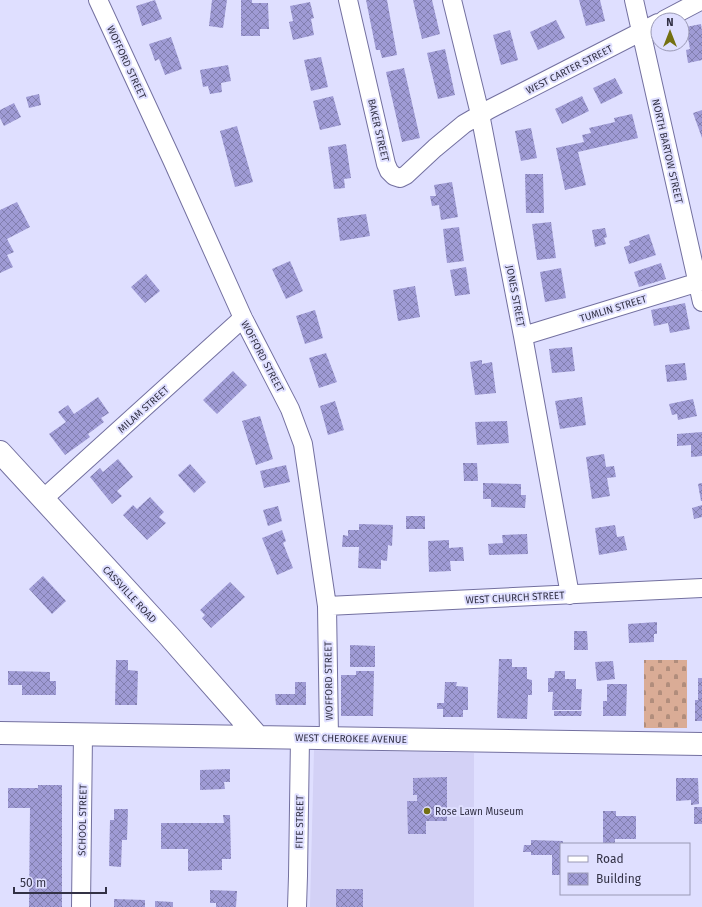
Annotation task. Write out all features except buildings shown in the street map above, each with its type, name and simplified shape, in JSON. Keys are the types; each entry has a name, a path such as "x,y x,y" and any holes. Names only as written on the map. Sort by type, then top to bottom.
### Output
{"main road":[{"name":"CASSVILLE ROAD","path":"0,452 169,636 258,737"},
{"path":"211,736 217,729 221,719 222,707 220,695"},
{"name":"WEST CHEROKEE AVENUE","path":"0,733 702,744"}],"street":[{"name":"WOFFORD STREET","path":"98,0 243,318 290,409 303,444 327,606 329,738"},
{"name":"BAKER STREET","path":"348,0 386,164 389,171 394,176 400,178 406,175 458,128 480,114"},
{"name":"JONES STREET","path":"452,0 480,114 523,336 570,595"},
{"name":"NORTH BARTOW STREET","path":"634,0 700,282 702,302"},
{"path":"679,12 702,0"},
{"name":"WEST CARTER STREET","path":"480,114 650,27"},
{"name":"TUMLIN STREET","path":"523,336 700,282"},
{"name":"MILAM STREET","path":"43,499 243,318"},
{"name":"WEST CHURCH STREET","path":"327,606 702,588"},
{"name":"SCHOOL STREET","path":"81,907 83,734"},
{"name":"FITE STREET","path":"297,907 300,738"}],"shaded area":[{"path":"314,750 474,753 474,907 310,907"}],"green space":[{"path":"644,660 687,660 687,728 644,728"}],"place":[{"name":"Rose Lawn Museum","path":"427,811"}]}
